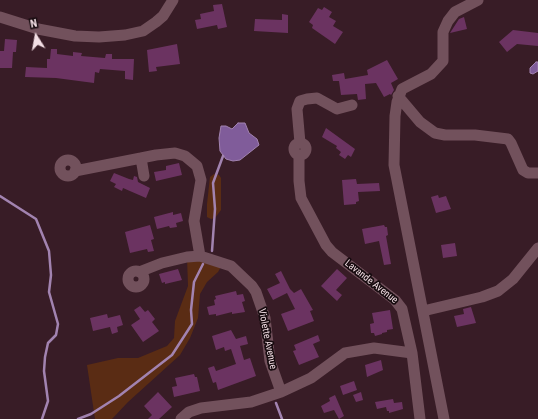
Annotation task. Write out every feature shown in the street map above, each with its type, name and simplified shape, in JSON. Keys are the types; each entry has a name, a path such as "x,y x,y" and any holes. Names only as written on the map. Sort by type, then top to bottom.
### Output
{"street":[{"path":"0,17 38,29 75,36 99,38 143,31 163,16 173,0"},
{"path":"444,419 394,160 398,96 405,86 431,74 440,65 444,58 443,32 448,21 455,12 478,0"},
{"path":"398,96 420,122 435,133 445,135 476,135 508,139 523,170 528,173 538,173"},
{"name":"Lavande Avenue","path":"352,105 337,109 317,98 307,99 300,102 297,109 300,143 294,148 294,153 299,156 299,181 303,204 326,245 332,252 399,304 404,314 412,353 420,419"},
{"path":"75,171 175,153 184,156 199,170 201,186 194,221 200,256 169,261 139,272"},
{"path":"141,158 144,176"},
{"path":"423,311 482,297 498,290 513,279 538,248"},
{"name":"Violette Avenue","path":"200,256 231,266 256,292 265,318 270,360 281,392"},
{"path":"181,419 189,412 202,408 251,402 281,392 312,378 345,353 374,348 412,353"}],"shaded area":[{"path":"538,62 538,71 533,74 530,73 530,68"},
{"path":"238,123 245,123 249,133 257,139 259,145 240,160 233,161 226,159 220,151 219,138 221,126 226,126 232,129"},
{"path":"214,174 219,175 221,178 221,210 215,218 211,219 207,217 207,204 210,177"},
{"path":"187,257 223,263 218,272 207,282 200,294 198,318 190,338 180,355 128,402 112,419 95,419 87,365 118,358 138,358 167,346 174,338 175,321 188,286"}],"building":[{"path":"222,4 227,27 218,29 217,25 197,29 195,20 201,19 200,14 214,11 213,5"},
{"path":"324,7 332,12 329,17 336,21 333,26 343,32 335,44 312,28 313,25 309,22 318,8 322,10"},
{"path":"282,14 288,15 288,33 254,31 255,19 282,20"},
{"path":"464,17 467,29 450,33 459,19"},
{"path":"513,30 538,33 538,46 517,44 507,52 499,42"},
{"path":"5,39 17,40 16,52 13,52 12,68 0,68 0,51 4,51"},
{"path":"177,44 180,64 156,67 157,71 149,72 147,50"},
{"path":"51,49 57,49 57,54 73,56 73,52 82,53 81,56 105,58 106,54 112,54 112,59 134,59 133,80 125,79 125,71 100,69 99,73 95,72 94,83 56,78 25,77 26,67 47,68 47,59 50,59"},
{"path":"387,60 398,79 391,83 394,90 391,95 390,94 384,97 376,83 365,84 366,99 358,100 357,94 341,95 339,81 333,81 332,75 344,73 345,79 368,75 367,70"},
{"path":"326,128 355,149 351,157 348,155 345,159 339,155 341,152 336,148 337,146 322,137"},
{"path":"179,163 182,175 156,181 154,172 166,170 166,166"},
{"path":"114,173 133,180 134,176 137,177 138,182 150,188 146,198 123,188 122,191 114,187 116,184 110,181"},
{"path":"356,179 357,184 379,183 380,191 358,192 359,201 356,202 356,204 344,205 342,180"},
{"path":"438,195 439,198 446,196 451,209 436,213 431,197"},
{"path":"173,212 173,215 181,213 183,221 176,223 177,227 170,228 169,226 157,229 154,217"},
{"path":"150,225 154,239 151,240 154,251 148,252 147,249 130,253 125,232"},
{"path":"384,225 387,227 388,235 386,236 391,264 384,265 379,241 365,244 362,229"},
{"path":"455,243 457,256 443,258 441,245"},
{"path":"178,269 182,280 165,284 165,282 162,283 159,274"},
{"path":"337,269 347,278 336,290 342,295 337,301 321,286"},
{"path":"281,271 290,289 294,293 301,289 313,310 310,311 314,321 288,331 281,314 295,309 287,293 273,300 267,289 280,283 275,274"},
{"path":"236,291 237,295 243,294 245,301 242,302 245,312 232,314 232,312 216,316 216,314 209,315 207,307 215,305 215,296"},
{"path":"140,306 145,312 148,310 155,319 152,322 159,331 143,342 131,325 140,319 134,310"},
{"path":"471,307 476,323 457,327 454,316 464,314 463,309"},
{"path":"390,310 393,329 387,330 387,332 375,336 374,333 371,333 370,324 374,323 372,313"},
{"path":"107,314 108,318 120,315 123,325 117,327 118,332 112,334 110,327 93,331 90,318"},
{"path":"231,330 236,339 246,336 248,344 240,346 244,360 250,358 256,376 218,390 216,382 213,383 208,368 214,366 216,371 236,364 231,349 225,351 224,347 216,350 212,336"},
{"path":"318,335 320,341 313,344 319,357 299,365 293,351 296,350 294,345"},
{"path":"381,360 383,370 367,377 365,365"},
{"path":"194,374 195,377 197,377 200,391 174,397 172,387 177,386 175,378"},
{"path":"354,381 357,390 343,395 340,386"},
{"path":"158,392 172,407 159,419 148,419 152,415 144,406"},
{"path":"361,392 363,400 356,402 353,395"},
{"path":"335,395 344,416 339,419 334,410 324,413 321,406 330,401 329,398"},
{"path":"393,399 394,403 402,402 403,409 389,413 386,407 377,409 375,402"}],"waterway":[{"path":"212,251 215,209 213,183 223,156"},
{"path":"0,196 36,219 49,251 51,275 49,292 58,324 56,335 48,343 45,357 44,371 48,401 42,419"},
{"path":"78,419 91,414 119,396 172,355 192,324 191,310 194,282 203,264"},
{"path":"276,403 282,419"}]}
